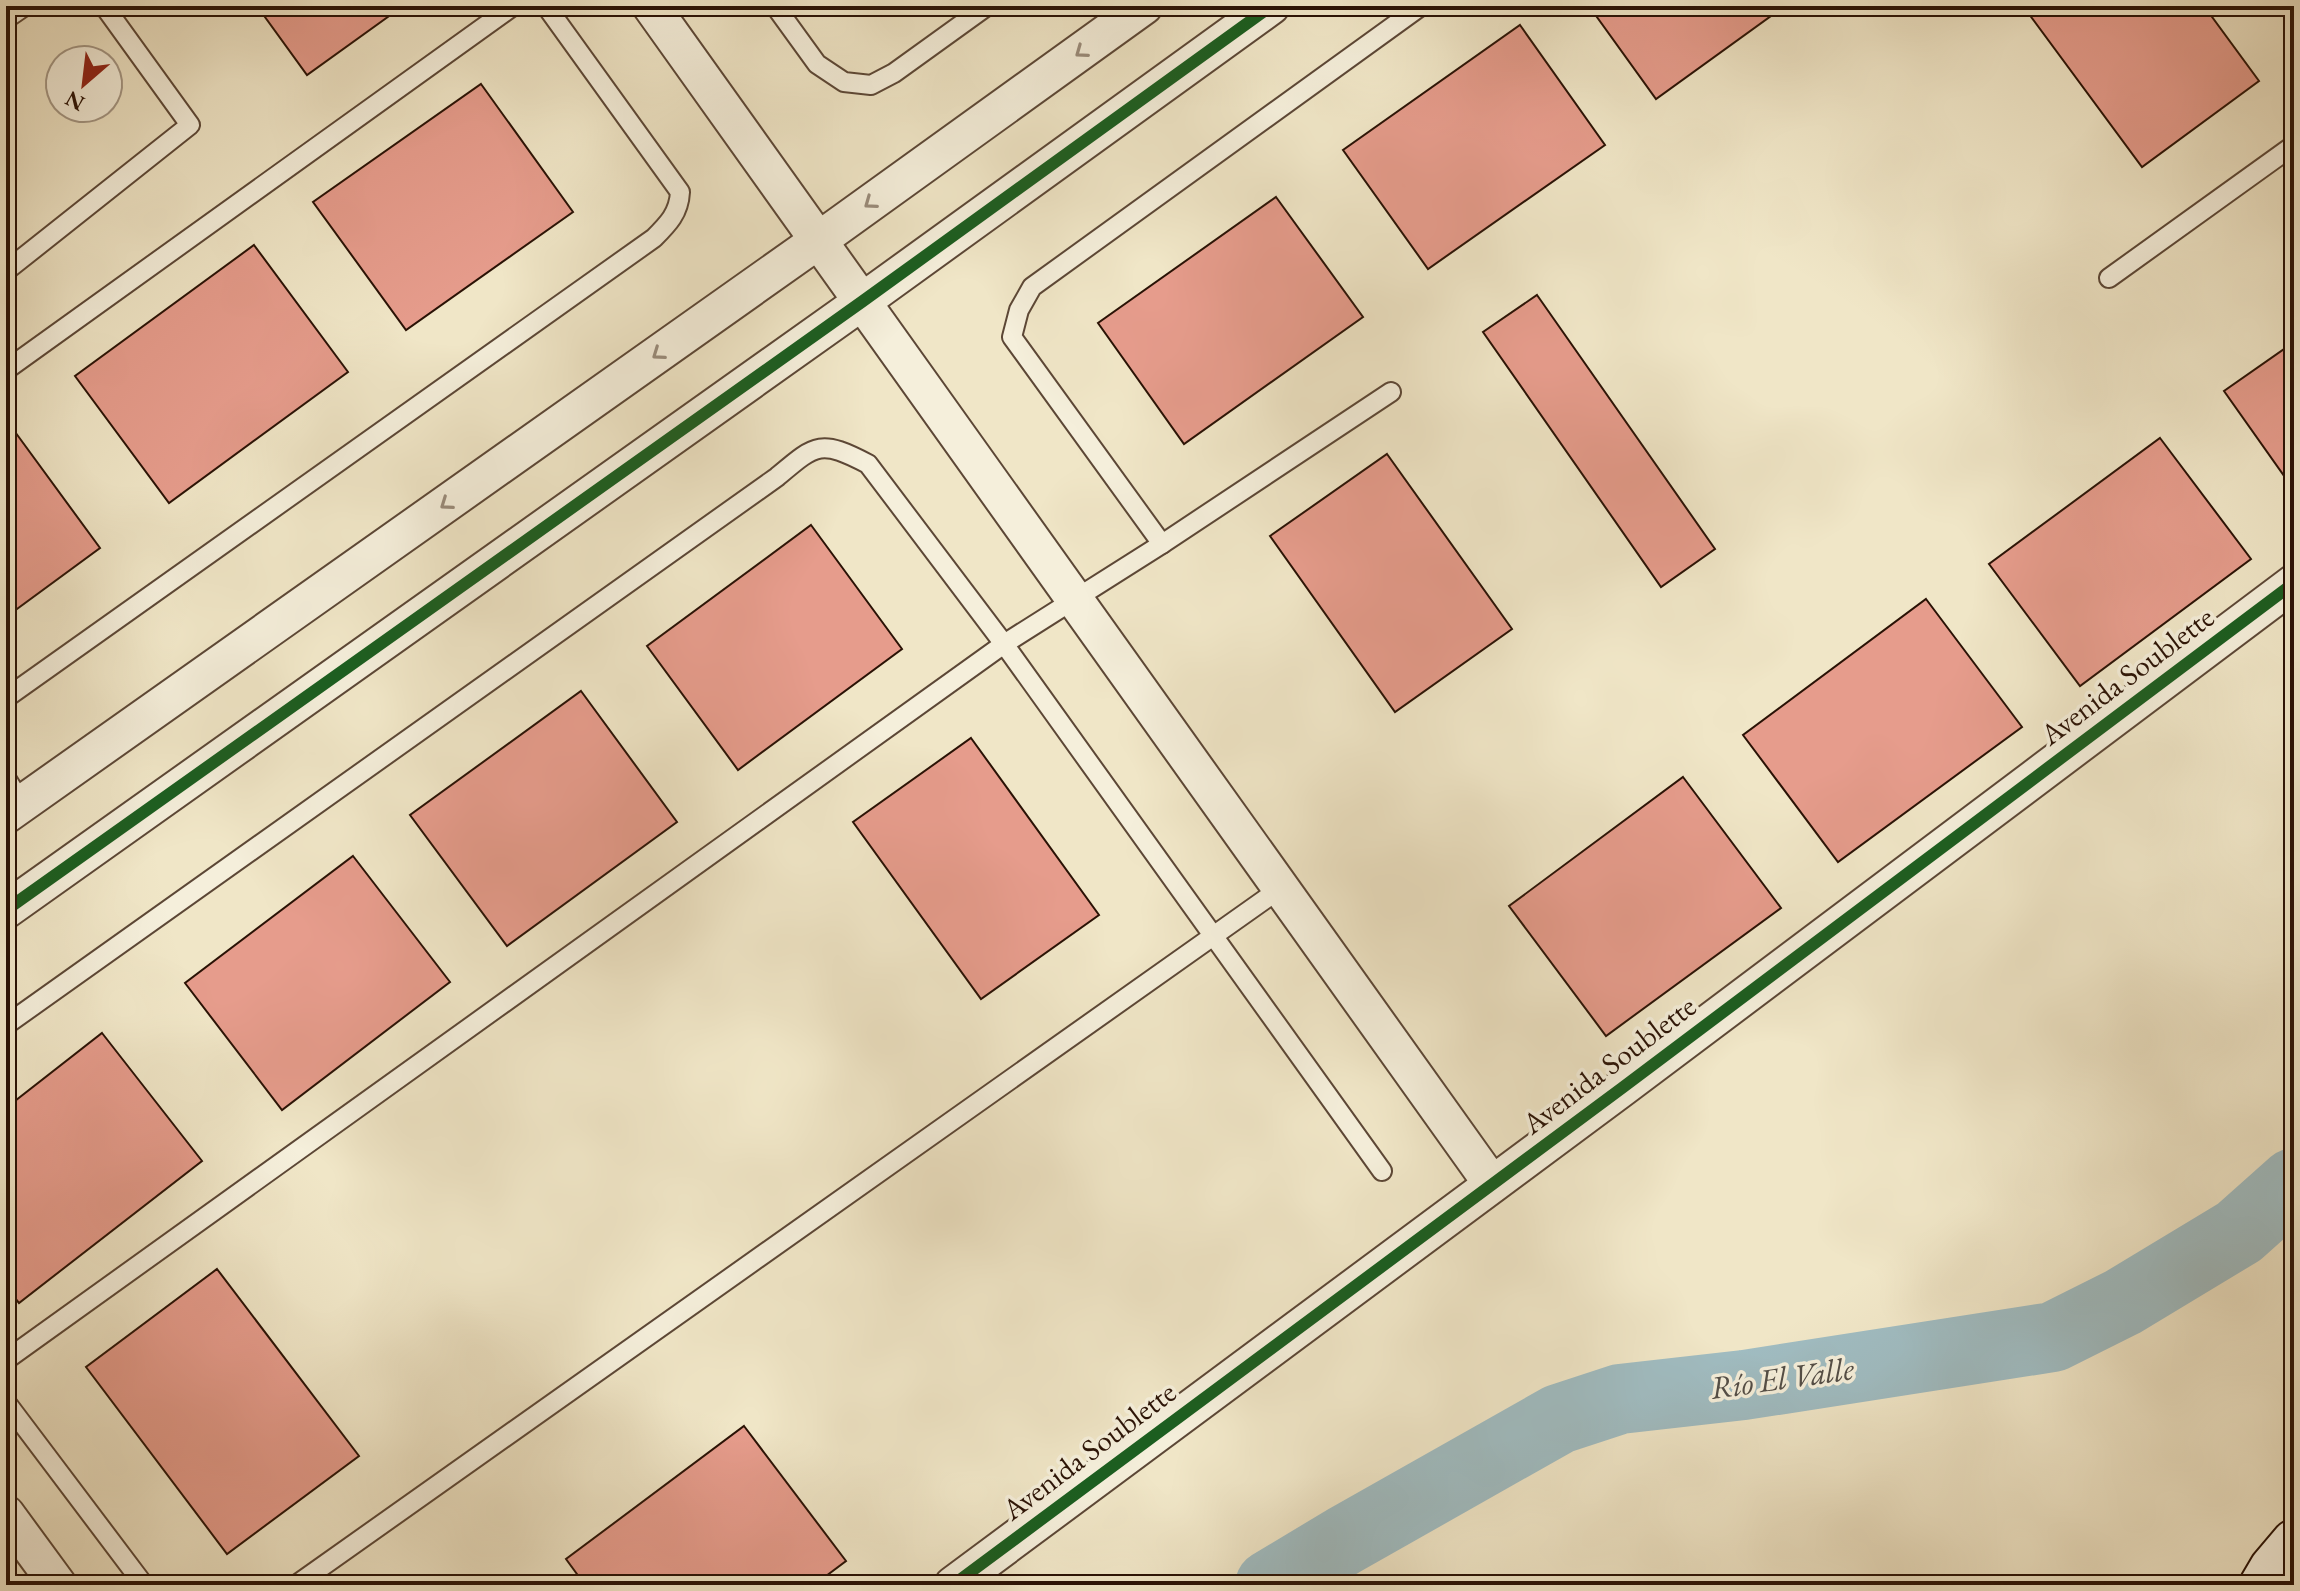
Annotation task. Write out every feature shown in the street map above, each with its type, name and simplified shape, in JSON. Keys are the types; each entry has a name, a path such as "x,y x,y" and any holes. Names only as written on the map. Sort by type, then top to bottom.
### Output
{"street":[{"path":"651,6 1492,1184"},
{"path":"11,799 819,240 1144,6"},
{"path":"6,910 863,301 1271,6"},
{"name":"Avenida Soublette","path":"953,1585 2294,583"},
{"path":"6,1514 58,1585"},
{"path":"2262,1585 2294,1542"}],"lane":[{"path":"6,19 25,6"},
{"path":"6,271 190,125 104,6"},
{"path":"6,370 513,6"},
{"path":"6,698 654,238 673,219 680,204 680,192 546,6"},
{"path":"775,6 817,64 844,82 871,85 894,73 987,6"},
{"path":"1162,544 1012,337 1019,310 1032,287 1421,6"},
{"path":"2109,278 2294,145"},
{"path":"6,1360 1004,644 1162,544 1391,392"},
{"path":"6,1025 777,477 808,450 838,448 868,464 1004,644 1382,1171"},
{"path":"296,1585 1281,888"},
{"path":"6,1402 144,1585"}],"building":[{"path":"257,6 403,6 307,75"},
{"path":"1589,6 1785,6 1656,99"},
{"path":"2023,6 2204,6 2259,81 2142,167"},
{"path":"1520,25 1605,145 1428,269 1343,150"},
{"path":"481,84 573,212 406,330 313,202"},
{"path":"1276,197 1363,317 1184,444 1098,323"},
{"path":"254,245 348,372 169,503 75,376"},
{"path":"1537,295 1715,549 1661,587 1483,332"},
{"path":"2294,342 2294,490 2224,391"},
{"path":"10,425 100,548 6,617 6,427"},
{"path":"2160,438 2251,559 2080,686 1989,564"},
{"path":"1387,454 1512,629 1395,712 1270,536"},
{"path":"811,525 902,649 738,770 647,646"},
{"path":"1926,599 2022,727 1838,862 1743,735"},
{"path":"581,691 677,822 507,946 410,815"},
{"path":"971,738 1099,915 981,999 853,822"},
{"path":"1683,777 1781,908 1606,1036 1509,906"},
{"path":"353,856 450,982 282,1110 185,983"},
{"path":"102,1033 202,1161 19,1303 6,1287 6,1108"},
{"path":"217,1269 359,1456 227,1554 86,1367"},
{"path":"744,1426 846,1561 814,1585 585,1585 566,1559"}],"waterway":[{"name":"Río El Valle","path":"1270,1585 1559,1419 1620,1399 1744,1385 2053,1337 2123,1302 2239,1232 2294,1183"}],"cycle path":[{"path":"6,910 863,301 1271,6"},
{"path":"953,1585 2294,583"}]}
